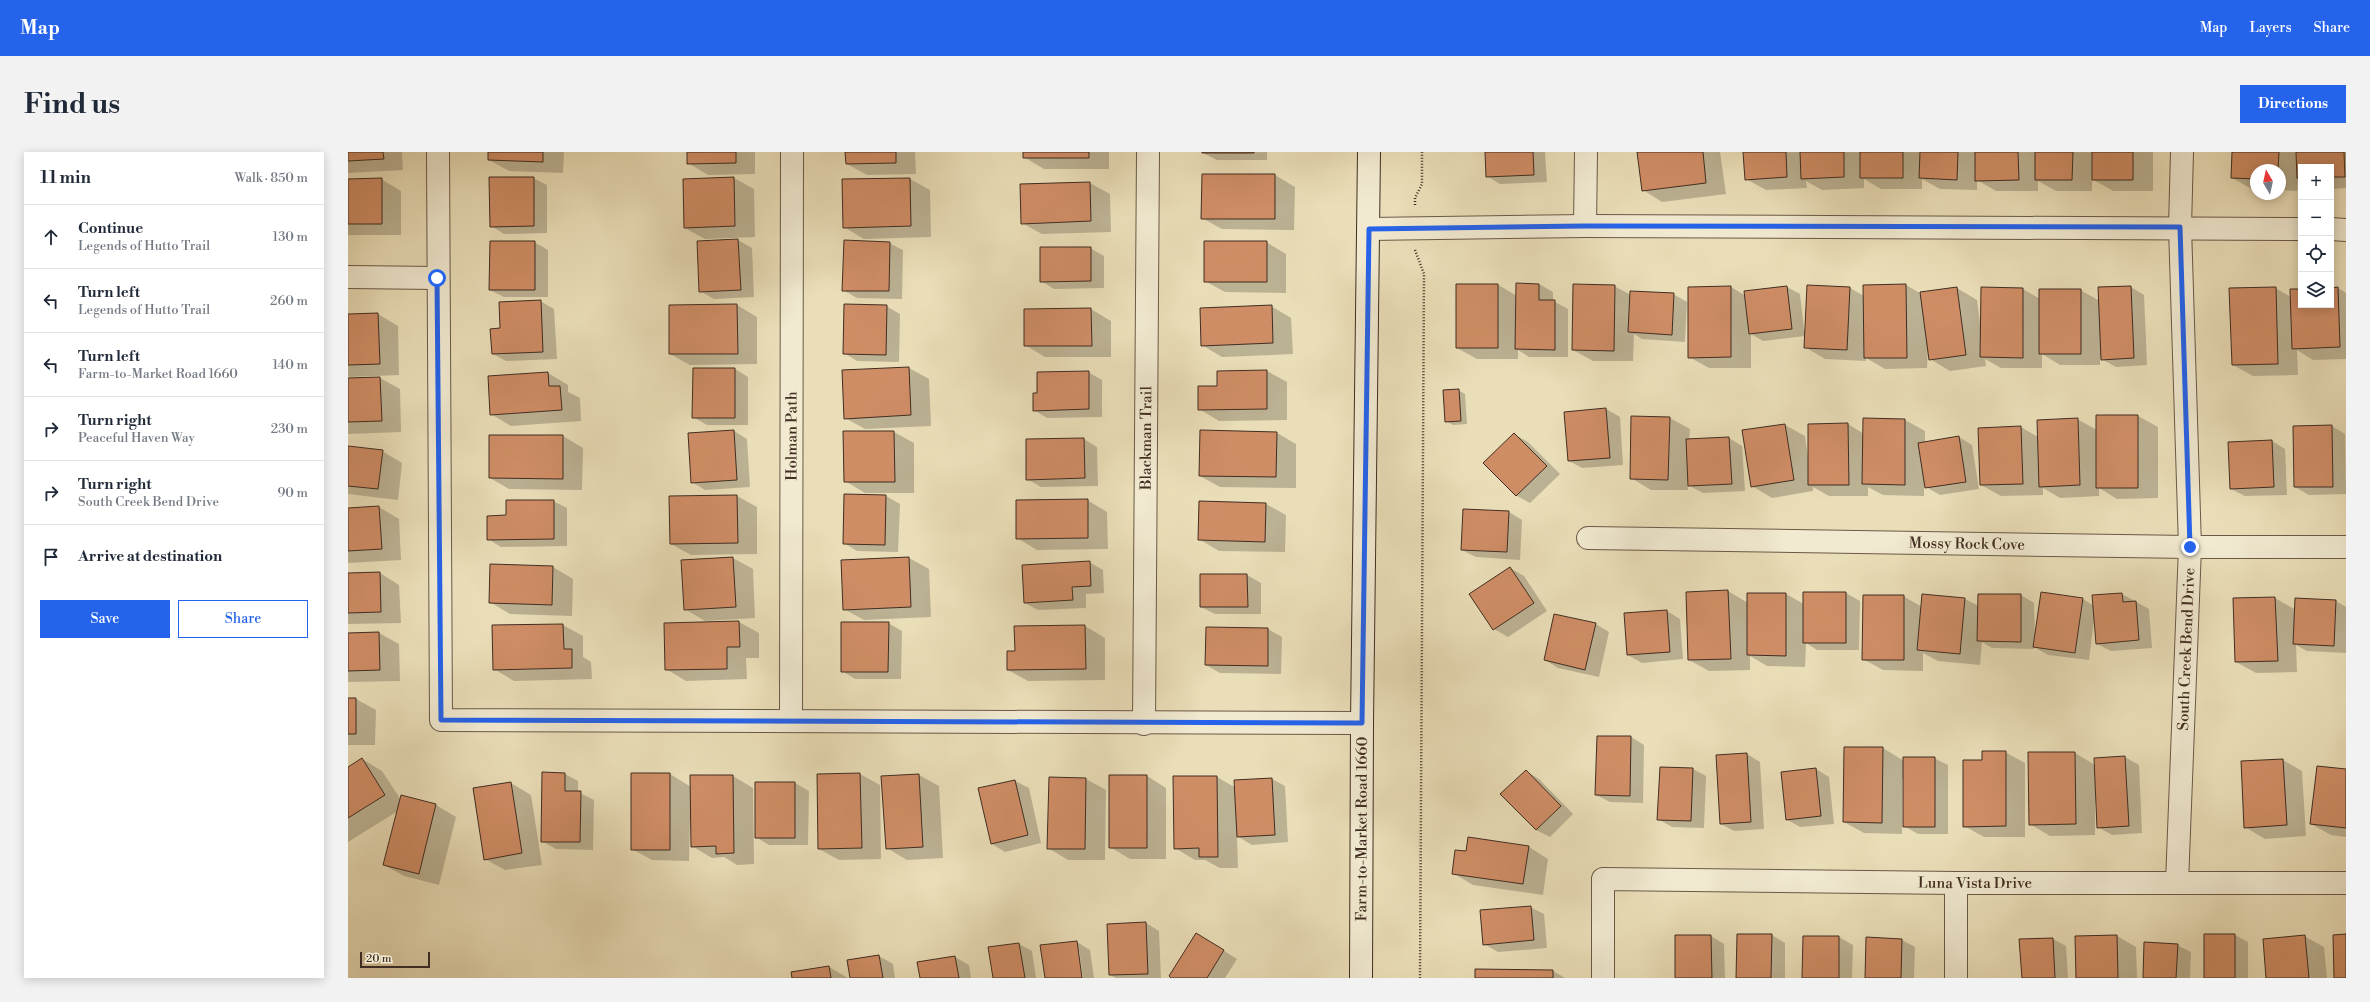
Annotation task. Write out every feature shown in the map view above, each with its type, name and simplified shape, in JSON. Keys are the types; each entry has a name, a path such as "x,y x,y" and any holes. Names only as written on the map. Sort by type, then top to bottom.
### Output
{"street":[{"path":"438,152 437,278 441,720 791,720 1144,724 1362,723"},
{"name":"Holman Path","path":"791,720 792,152"},
{"name":"Blackman Trail","path":"1144,724 1148,152"},
{"name":"Farm-to-Market Road 1660","path":"1361,978 1362,723 1369,152"},
{"path":"1585,226 1586,152"},
{"name":"South Creek Bend Drive","path":"2177,883 2190,547 2180,227 2182,152"},
{"path":"1369,229 1585,226 2180,227 2298,229"},
{"path":"2334,229 2346,230"},
{"path":"348,277 437,278"},
{"name":"Mossy Rock Cove","path":"1588,538 2190,547 2346,547"},
{"name":"Luna Vista Drive","path":"1603,978 1603,878 1956,883 2346,883"},
{"path":"1956,883 1956,978"}],"path":[{"path":"1415,198 1422,184 1422,152"},
{"path":"1415,250 1424,274 1420,978"}],"building":[{"path":"348,152 383,152 384,159 348,161"},
{"path":"488,152 543,152 543,162 488,160"},
{"path":"687,152 736,152 736,163 687,164"},
{"path":"845,152 896,152 896,163 846,164"},
{"path":"1023,152 1089,152 1089,158 1023,158"},
{"path":"1254,152 1254,153 1202,153"},
{"path":"1485,152 1533,152 1534,175 1486,177"},
{"path":"1637,152 1703,152 1706,183 1642,191"},
{"path":"1743,152 1786,152 1787,177 1745,180"},
{"path":"1800,152 1844,152 1844,177 1801,179"},
{"path":"1860,152 1903,152 1903,178 1860,178"},
{"path":"1920,152 1958,152 1957,180 1919,178"},
{"path":"1975,152 2018,152 2019,180 1975,181"},
{"path":"2035,152 2073,152 2072,180 2035,180"},
{"path":"2092,152 2133,152 2133,180 2092,180"},
{"path":"2232,152 2279,152 2278,164 2250,164 2250,179 2231,178"},
{"path":"2296,152 2344,152 2345,177 2334,177 2334,164 2298,164 2297,178"},
{"path":"1202,174 1275,174 1275,219 1201,219"},
{"path":"489,177 534,177 534,226 490,227"},
{"path":"734,177 735,226 684,228 683,179"},
{"path":"382,178 382,224 348,224 348,179"},
{"path":"910,178 911,226 843,228 842,179"},
{"path":"1090,182 1091,221 1021,224 1020,184"},
{"path":"738,239 741,290 699,292 697,241"},
{"path":"844,240 890,242 889,291 842,291"},
{"path":"490,241 535,241 535,290 489,290"},
{"path":"1204,241 1267,241 1267,282 1204,282"},
{"path":"1040,247 1091,247 1091,281 1040,282"},
{"path":"1516,283 1539,284 1539,300 1555,300 1555,350 1515,349"},
{"path":"1456,284 1498,284 1498,348 1456,348"},
{"path":"1573,284 1615,285 1614,351 1572,350"},
{"path":"1906,284 1907,358 1864,358 1863,285"},
{"path":"1807,285 1850,287 1847,350 1804,348"},
{"path":"1731,286 1731,357 1688,358 1688,287"},
{"path":"1787,286 1792,329 1749,334 1744,291"},
{"path":"2131,286 2134,358 2101,360 2098,287"},
{"path":"1957,287 1966,355 1929,360 1920,292"},
{"path":"1981,287 2023,288 2023,358 1980,357"},
{"path":"2276,287 2278,364 2232,365 2229,288"},
{"path":"2338,287 2340,347 2292,349 2290,289 2298,289 2298,308 2334,308 2334,288"},
{"path":"2039,289 2081,289 2081,354 2039,354"},
{"path":"1630,291 1674,293 1672,335 1628,332"},
{"path":"541,300 543,352 492,354 490,329 500,328 499,302"},
{"path":"737,304 738,354 669,354 669,305"},
{"path":"844,304 887,305 886,355 843,354"},
{"path":"1272,305 1273,343 1201,346 1200,308"},
{"path":"1091,308 1092,346 1024,346 1024,309"},
{"path":"378,313 380,364 348,365 348,314"},
{"path":"909,367 911,415 844,419 842,370"},
{"path":"693,368 735,368 735,418 692,418"},
{"path":"1267,370 1267,409 1198,410 1198,386 1217,386 1217,371"},
{"path":"1089,371 1089,409 1033,411 1033,393 1037,393 1037,372"},
{"path":"548,372 549,386 560,386 562,410 490,415 488,376"},
{"path":"380,377 382,421 348,422 348,378"},
{"path":"1459,389 1461,421 1445,422 1443,390"},
{"path":"1606,408 1610,458 1568,461 1564,412"},
{"path":"2096,415 2138,415 2138,488 2096,488"},
{"path":"1631,416 1670,417 1668,480 1630,479"},
{"path":"1863,418 1905,419 1905,485 1862,484"},
{"path":"2078,418 2080,485 2039,487 2037,420"},
{"path":"1848,423 1849,485 1808,485 1808,424"},
{"path":"1785,424 1794,480 1751,487 1742,430"},
{"path":"2332,425 2333,487 2294,487 2293,426"},
{"path":"2021,426 2023,484 1980,485 1978,428"},
{"path":"734,430 737,480 691,483 688,433"},
{"path":"1200,430 1277,432 1276,477 1199,476"},
{"path":"843,431 894,431 895,482 844,482"},
{"path":"1514,433 1547,466 1516,496 1483,463"},
{"path":"489,435 563,435 563,479 489,478"},
{"path":"1959,436 1966,482 1925,488 1918,443"},
{"path":"1729,437 1732,484 1688,486 1686,439"},
{"path":"1084,438 1085,478 1026,480 1026,439"},
{"path":"2272,440 2274,487 2230,489 2228,442"},
{"path":"348,446 383,450 378,489 348,486"},
{"path":"844,494 886,495 885,545 843,544"},
{"path":"737,495 738,543 670,544 669,496"},
{"path":"1088,499 1088,538 1016,539 1016,500"},
{"path":"506,500 554,500 554,539 487,540 487,516 506,515"},
{"path":"1199,501 1266,503 1265,542 1198,540"},
{"path":"379,506 382,549 348,551 348,508"},
{"path":"1463,509 1509,511 1507,552 1461,550"},
{"path":"733,557 736,607 684,610 681,560"},
{"path":"909,557 911,607 843,610 841,560"},
{"path":"1090,561 1091,586 1072,587 1073,600 1024,603 1022,565"},
{"path":"490,564 553,566 552,605 489,603"},
{"path":"1510,567 1534,603 1493,630 1469,594"},
{"path":"380,572 381,612 348,613 348,573"},
{"path":"1200,574 1247,574 1248,607 1200,607"},
{"path":"1728,590 1731,659 1688,660 1686,592"},
{"path":"1803,592 1846,592 1846,643 1803,643"},
{"path":"2041,592 2083,598 2075,653 2033,647"},
{"path":"1747,593 1786,593 1786,656 1747,655"},
{"path":"2122,593 2123,602 2136,601 2139,640 2096,644 2092,595"},
{"path":"1922,594 1965,598 1960,654 1917,650"},
{"path":"1978,594 2021,594 2021,642 1977,641"},
{"path":"1863,595 1904,595 1904,660 1862,660"},
{"path":"2275,597 2278,661 2235,662 2233,598"},
{"path":"2295,598 2336,600 2334,646 2293,644"},
{"path":"1667,610 1670,652 1627,655 1624,613"},
{"path":"1554,614 1596,623 1585,670 1544,660"},
{"path":"739,621 740,647 727,647 727,669 665,670 664,623"},
{"path":"841,622 889,622 888,672 841,672"},
{"path":"563,624 564,649 572,649 572,668 493,670 492,625"},
{"path":"1085,625 1086,669 1007,670 1007,651 1015,651 1014,626"},
{"path":"1206,627 1268,628 1268,666 1205,665"},
{"path":"379,632 380,670 348,671 348,633"},
{"path":"348,698 356,698 356,734 348,734"},
{"path":"1597,736 1631,736 1630,796 1595,795"},
{"path":"1844,747 1883,747 1882,823 1843,822"},
{"path":"1982,751 2006,751 2006,826 1963,827 1963,760 1982,760"},
{"path":"2028,752 2075,752 2076,824 2029,825"},
{"path":"1747,753 1751,822 1720,824 1716,755"},
{"path":"2125,756 2129,826 2097,828 2094,758"},
{"path":"1903,757 1935,757 1935,827 1903,827"},
{"path":"362,758 385,795 348,818 348,767"},
{"path":"2283,759 2287,825 2244,828 2241,761"},
{"path":"2317,766 2346,769 2346,828 2310,824"},
{"path":"1660,767 1693,768 1691,821 1657,820"},
{"path":"1816,768 1821,816 1786,820 1781,772"},
{"path":"1526,770 1561,806 1536,830 1500,794"},
{"path":"542,772 565,773 565,791 581,791 580,842 541,842"},
{"path":"631,773 670,773 670,850 631,850"},
{"path":"860,773 862,848 818,849 817,774"},
{"path":"919,774 923,847 886,849 881,776"},
{"path":"690,775 733,775 734,853 716,854 716,846 691,847"},
{"path":"1109,775 1147,775 1147,848 1109,848"},
{"path":"1173,776 1217,776 1218,857 1199,857 1199,848 1174,849"},
{"path":"1049,777 1086,778 1085,849 1047,849"},
{"path":"1272,778 1275,835 1237,837 1234,780"},
{"path":"1015,780 1028,835 991,844 978,788"},
{"path":"511,782 522,853 484,860 473,788"},
{"path":"755,782 795,782 795,838 755,838"},
{"path":"401,795 436,804 419,874 383,865"},
{"path":"1468,837 1529,846 1523,884 1452,874 1455,850 1466,851"},
{"path":"1531,906 1534,940 1483,945 1480,910"},
{"path":"1146,922 1148,974 1109,975 1107,924"},
{"path":"1196,933 1224,950 1207,978 1171,978 1169,976"},
{"path":"1737,934 1772,934 1771,978 1736,978"},
{"path":"2204,934 2235,934 2235,978 2204,978"},
{"path":"2346,934 2346,978 2334,978 2333,935"},
{"path":"1675,935 1711,935 1712,978 1675,978"},
{"path":"2117,935 2118,978 2076,978 2075,936"},
{"path":"2305,935 2309,978 2266,978 2263,939"},
{"path":"1803,936 1839,936 1839,978 1802,978"},
{"path":"1866,937 1902,939 1901,978 1865,978"},
{"path":"2053,938 2055,978 2022,978 2019,939"},
{"path":"1077,941 1082,978 1045,978 1040,945"},
{"path":"2144,942 2178,944 2176,978 2143,978"},
{"path":"1019,943 1025,978 993,978 988,947"},
{"path":"879,955 883,978 850,978 847,960"},
{"path":"955,956 959,978 920,978 917,962"},
{"path":"829,966 831,978 792,978 791,972"},
{"path":"1475,969 1553,970 1553,978 1475,978"}],"route":[{"path":"437,278 441,720 791,720 1144,724 1362,723 1369,229 1585,226 2180,227 2190,547"}]}
